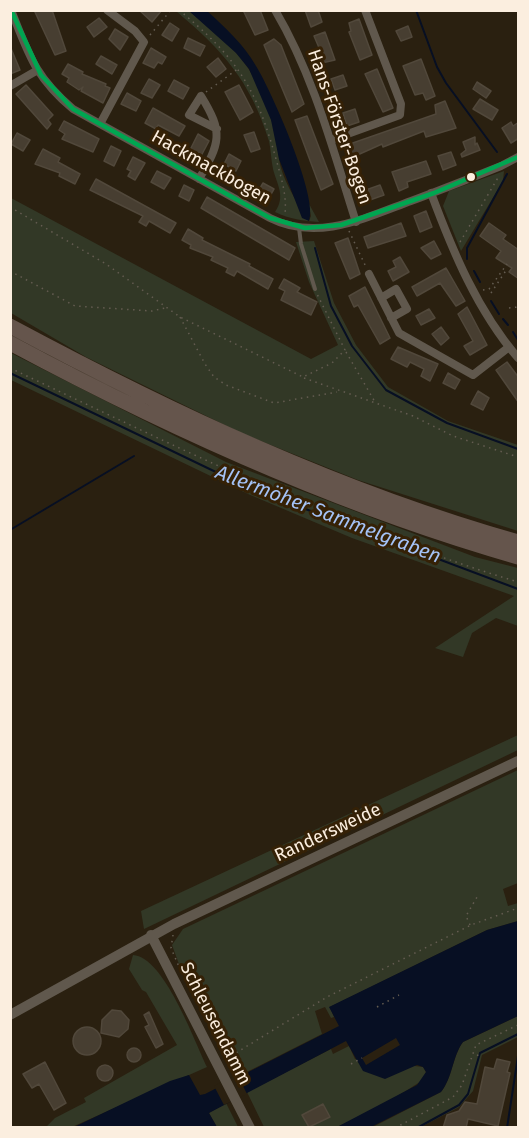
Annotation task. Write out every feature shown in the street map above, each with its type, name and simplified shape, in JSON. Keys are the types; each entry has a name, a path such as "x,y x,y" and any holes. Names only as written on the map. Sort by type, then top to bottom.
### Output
{"highway":[{"path":"10,326 115,381 262,450 358,488 519,542"},
{"path":"10,343 257,463 353,501 519,557"}],"street":[{"name":"Hackmackbogen","path":"11,10 36,70 50,90 73,109 282,224 300,228 346,225 519,157"},
{"path":"100,124 144,42 135,31 107,10"},
{"name":"Hans-Förster-Bogen","path":"275,10 301,59 331,140 356,222"},
{"path":"331,140 400,115 400,104 365,10"},
{"path":"10,86 36,70"},
{"path":"199,179 217,145 217,129 212,114 201,96 189,115 217,129"},
{"path":"431,193 453,253 480,303 508,346 519,358"},
{"path":"369,274 399,333 473,375 508,346"},
{"path":"381,298 396,289 407,309 391,318"},
{"name":"Randersweide","path":"10,1016 151,935 519,760"},
{"name":"Schleusendamm","path":"151,935 250,1128"}],"lane":[{"path":"300,228 300,240 315,289"}],"path":[{"path":"144,42 171,10"},
{"path":"179,10 213,39 239,68 256,98 274,152 285,200 282,224"},
{"path":"201,96 239,68"},
{"path":"453,253 495,185 501,166"},
{"path":"10,207 106,264 180,317 338,392 413,417 453,436 519,457"},
{"path":"346,225 369,274"},
{"path":"482,290 489,289 507,264"},
{"path":"492,293 507,269"},
{"path":"10,271 75,306 152,311 165,308"},
{"path":"315,289 345,350 375,403"},
{"path":"509,308 519,307"},
{"path":"180,317 205,364 214,377 226,385 274,403 338,392"},
{"path":"303,377 332,363 345,350"},
{"path":"10,368 260,485 473,568 519,582"},
{"path":"471,925 466,916 477,897"},
{"path":"217,1064 327,997 471,925 519,908"},
{"path":"377,1007 399,995"},
{"path":"394,1128 453,1097 462,1085 476,1044 519,1025"},
{"path":"351,1064 362,1058"}],"green space":[{"path":"176,11 189,11 213,30 248,68 269,112 281,167 287,183 309,221 311,216 308,202 319,222 307,221 297,219 275,212 280,201 280,190 273,169 269,141 253,101 233,68 208,40"},
{"path":"504,171 503,181 461,251 443,206 449,191"},
{"path":"11,198 311,359 338,345 309,282 296,242 314,241 334,303 356,345 388,387 448,421 518,445 518,531 358,480 241,433 86,357 11,313"},
{"path":"11,353 226,462 475,557 518,568 518,626 496,618 472,633 463,657 435,648 514,596 352,538 248,494 11,380"},
{"path":"518,735 518,750 144,929 141,911"},
{"path":"518,770 518,883 503,889 508,906 518,903 518,921 487,930 330,1007 334,1017 331,1018 325,1007 315,1011 322,1034 239,1076 188,975 183,975 172,945 183,929"},
{"path":"133,955 145,959 167,984 207,1067 72,1127 45,1128 55,1118 86,1102 84,1098 177,1045 146,992 142,990 129,969"},
{"path":"518,1016 518,1037 482,1055 473,1091 459,1107 421,1127 371,1128 441,1092 463,1042"},
{"path":"349,1046 355,1059 423,1067 426,1072 423,1080 379,1108 337,1127 264,1127 247,1092 331,1049 333,1054"},
{"path":"226,1103 238,1127 217,1127 209,1113"}],"water":[{"path":"189,11 207,11 240,44 256,66 272,97 301,168 310,209 309,221 302,218 279,159 271,120 249,69 236,53"},
{"path":"518,921 518,1016 463,1042 441,1092 371,1127 337,1127 417,1085 426,1072 423,1067 417,1065 385,1079 363,1071 346,1041 209,1113 217,1127 72,1128 170,1081 189,1075 200,1095 205,1094 339,1026 329,1007 487,930"}],"pier":[{"path":"396,1038 400,1045 366,1065 362,1058"},
{"path":"237,1074 247,1094 224,1105 214,1086"}],"building":[{"path":"34,10 52,10 66,51 55,55"},
{"path":"139,10 162,10 152,22"},
{"path":"243,10 260,10 268,30 255,35"},
{"path":"305,10 318,10 322,22 311,27"},
{"path":"99,18 107,27 94,37 87,27"},
{"path":"359,19 372,55 360,60 349,32 351,31 349,23"},
{"path":"170,23 179,29 172,41 162,35"},
{"path":"408,26 412,37 401,41 396,31"},
{"path":"115,29 128,37 120,50 109,39"},
{"path":"325,32 335,60 317,64 313,52 320,50 314,36"},
{"path":"188,38 205,46 200,56 184,48"},
{"path":"274,39 281,45 304,104 292,112 264,45"},
{"path":"10,46 20,70 10,74"},
{"path":"151,48 166,57 162,64 158,62 154,68 143,63"},
{"path":"101,56 117,65 112,74 96,64"},
{"path":"218,58 226,69 216,77 207,67"},
{"path":"421,59 435,96 426,100 423,93 415,95 403,66"},
{"path":"68,64 110,88 103,103 81,91 83,87 79,90 67,82 69,78 62,74"},
{"path":"377,69 393,108 383,112 365,74"},
{"path":"343,75 347,86 335,90 331,79"},
{"path":"149,79 160,85 152,98 141,93"},
{"path":"174,80 189,88 183,99 168,91"},
{"path":"477,82 491,91 486,98 473,89"},
{"path":"26,85 53,115 48,120 51,124 47,129 16,94"},
{"path":"239,85 253,112 240,120 225,92"},
{"path":"127,93 141,101 136,111 121,104"},
{"path":"480,99 498,110 492,120 473,109"},
{"path":"445,101 456,128 426,137 424,131 383,147 382,144 353,157 347,145 436,114 435,105"},
{"path":"153,108 185,126 179,136 158,125 156,129 145,123"},
{"path":"355,109 359,122 347,126 343,113"},
{"path":"307,116 333,184 321,190 295,120"},
{"path":"64,121 99,139 93,152 62,139 65,134 59,130"},
{"path":"511,122 513,126 519,122 519,138 511,143 502,128"},
{"path":"254,132 260,149 251,152 244,135"},
{"path":"17,133 30,140 23,151 11,144"},
{"path":"198,134 209,141 201,156 190,150"},
{"path":"475,137 475,145 477,143 480,150 462,157 461,154 466,150 463,142"},
{"path":"111,146 121,151 114,166 104,161"},
{"path":"43,149 60,158 58,162 80,174 75,184 59,176 60,173 35,164"},
{"path":"451,152 456,165 443,170 438,156"},
{"path":"229,154 241,161 236,171 224,164"},
{"path":"133,157 145,163 135,180 128,176 131,171 127,169"},
{"path":"426,161 431,174 407,182 408,187 399,191 392,172"},
{"path":"157,171 171,178 164,189 151,182"},
{"path":"96,179 176,223 170,233 149,221 146,226 139,222 143,216 90,190"},
{"path":"263,183 274,189 267,201 256,195"},
{"path":"184,185 194,190 189,201 179,196"},
{"path":"380,185 384,195 367,201 363,191"},
{"path":"207,197 295,248 289,260 201,208"},
{"path":"426,211 432,227 420,232 414,216"},
{"path":"401,223 406,236 368,248 364,237"},
{"path":"489,223 506,235 503,239 519,250 519,279 509,272 512,268 496,258 501,251 480,236"},
{"path":"188,229 203,238 202,240 250,264 249,266 273,279 268,289 237,271 234,276 226,272 228,268 211,260 213,257 190,248 191,245 182,240"},
{"path":"348,238 360,274 350,279 335,243"},
{"path":"434,241 441,254 431,259 421,248"},
{"path":"400,257 409,272 393,281 388,271 396,267 393,261"},
{"path":"446,268 465,301 456,306 440,283 417,296 412,287"},
{"path":"284,279 300,288 297,292 317,302 311,315 281,300 285,291 279,288"},
{"path":"365,287 390,338 380,344 358,305 354,307 349,296"},
{"path":"467,307 487,345 470,355 464,346 473,341 458,314"},
{"path":"429,309 435,318 421,325 416,316"},
{"path":"441,327 449,338 441,345 432,334"},
{"path":"398,347 438,364 430,381 421,376 424,369 410,362 407,367 391,359"},
{"path":"507,362 519,378 519,403 496,370"},
{"path":"448,373 460,380 455,389 443,383"},
{"path":"478,391 489,398 483,410 471,404"},
{"path":"112,1010 121,1011 129,1020 128,1029 119,1037 101,1033 102,1020"},
{"path":"149,1012 163,1044 156,1048 145,1027 149,1025 144,1015"},
{"path":"87,1027 97,1031 101,1041 97,1051 87,1055 77,1051 73,1041 77,1031"},
{"path":"134,1048 139,1050 141,1055 139,1060 134,1062 129,1060 127,1055 129,1050"},
{"path":"497,1059 510,1062 507,1072 510,1073 498,1126 468,1119 466,1128 443,1128 447,1115 459,1111 465,1102 477,1104 485,1067 494,1069"},
{"path":"45,1062 66,1103 54,1110 39,1084 32,1088 23,1074"},
{"path":"105,1065 111,1067 113,1073 111,1079 105,1081 99,1079 97,1073 99,1067"},
{"path":"323,1104 330,1117 309,1127 302,1115"}],"waterway":[{"path":"416,10 437,67 446,83 497,152"},
{"path":"467,259 467,248 507,174"},
{"path":"315,248 331,306 352,346 386,390 447,423 518,449"},
{"path":"474,271 480,282"},
{"path":"491,301 499,314"},
{"path":"503,319 508,325"},
{"path":"513,332 518,340"},
{"name":"Allermöher Sammelgraben","path":"10,373 247,487 518,589"},
{"path":"10,530 134,456"},
{"path":"417,1128 459,1105 468,1094 480,1053 518,1034"},
{"path":"507,1128 518,1056"}],"transit line":[{"path":"11,10 41,75 73,109 270,218 305,228 341,225 434,193 518,157"}]}
